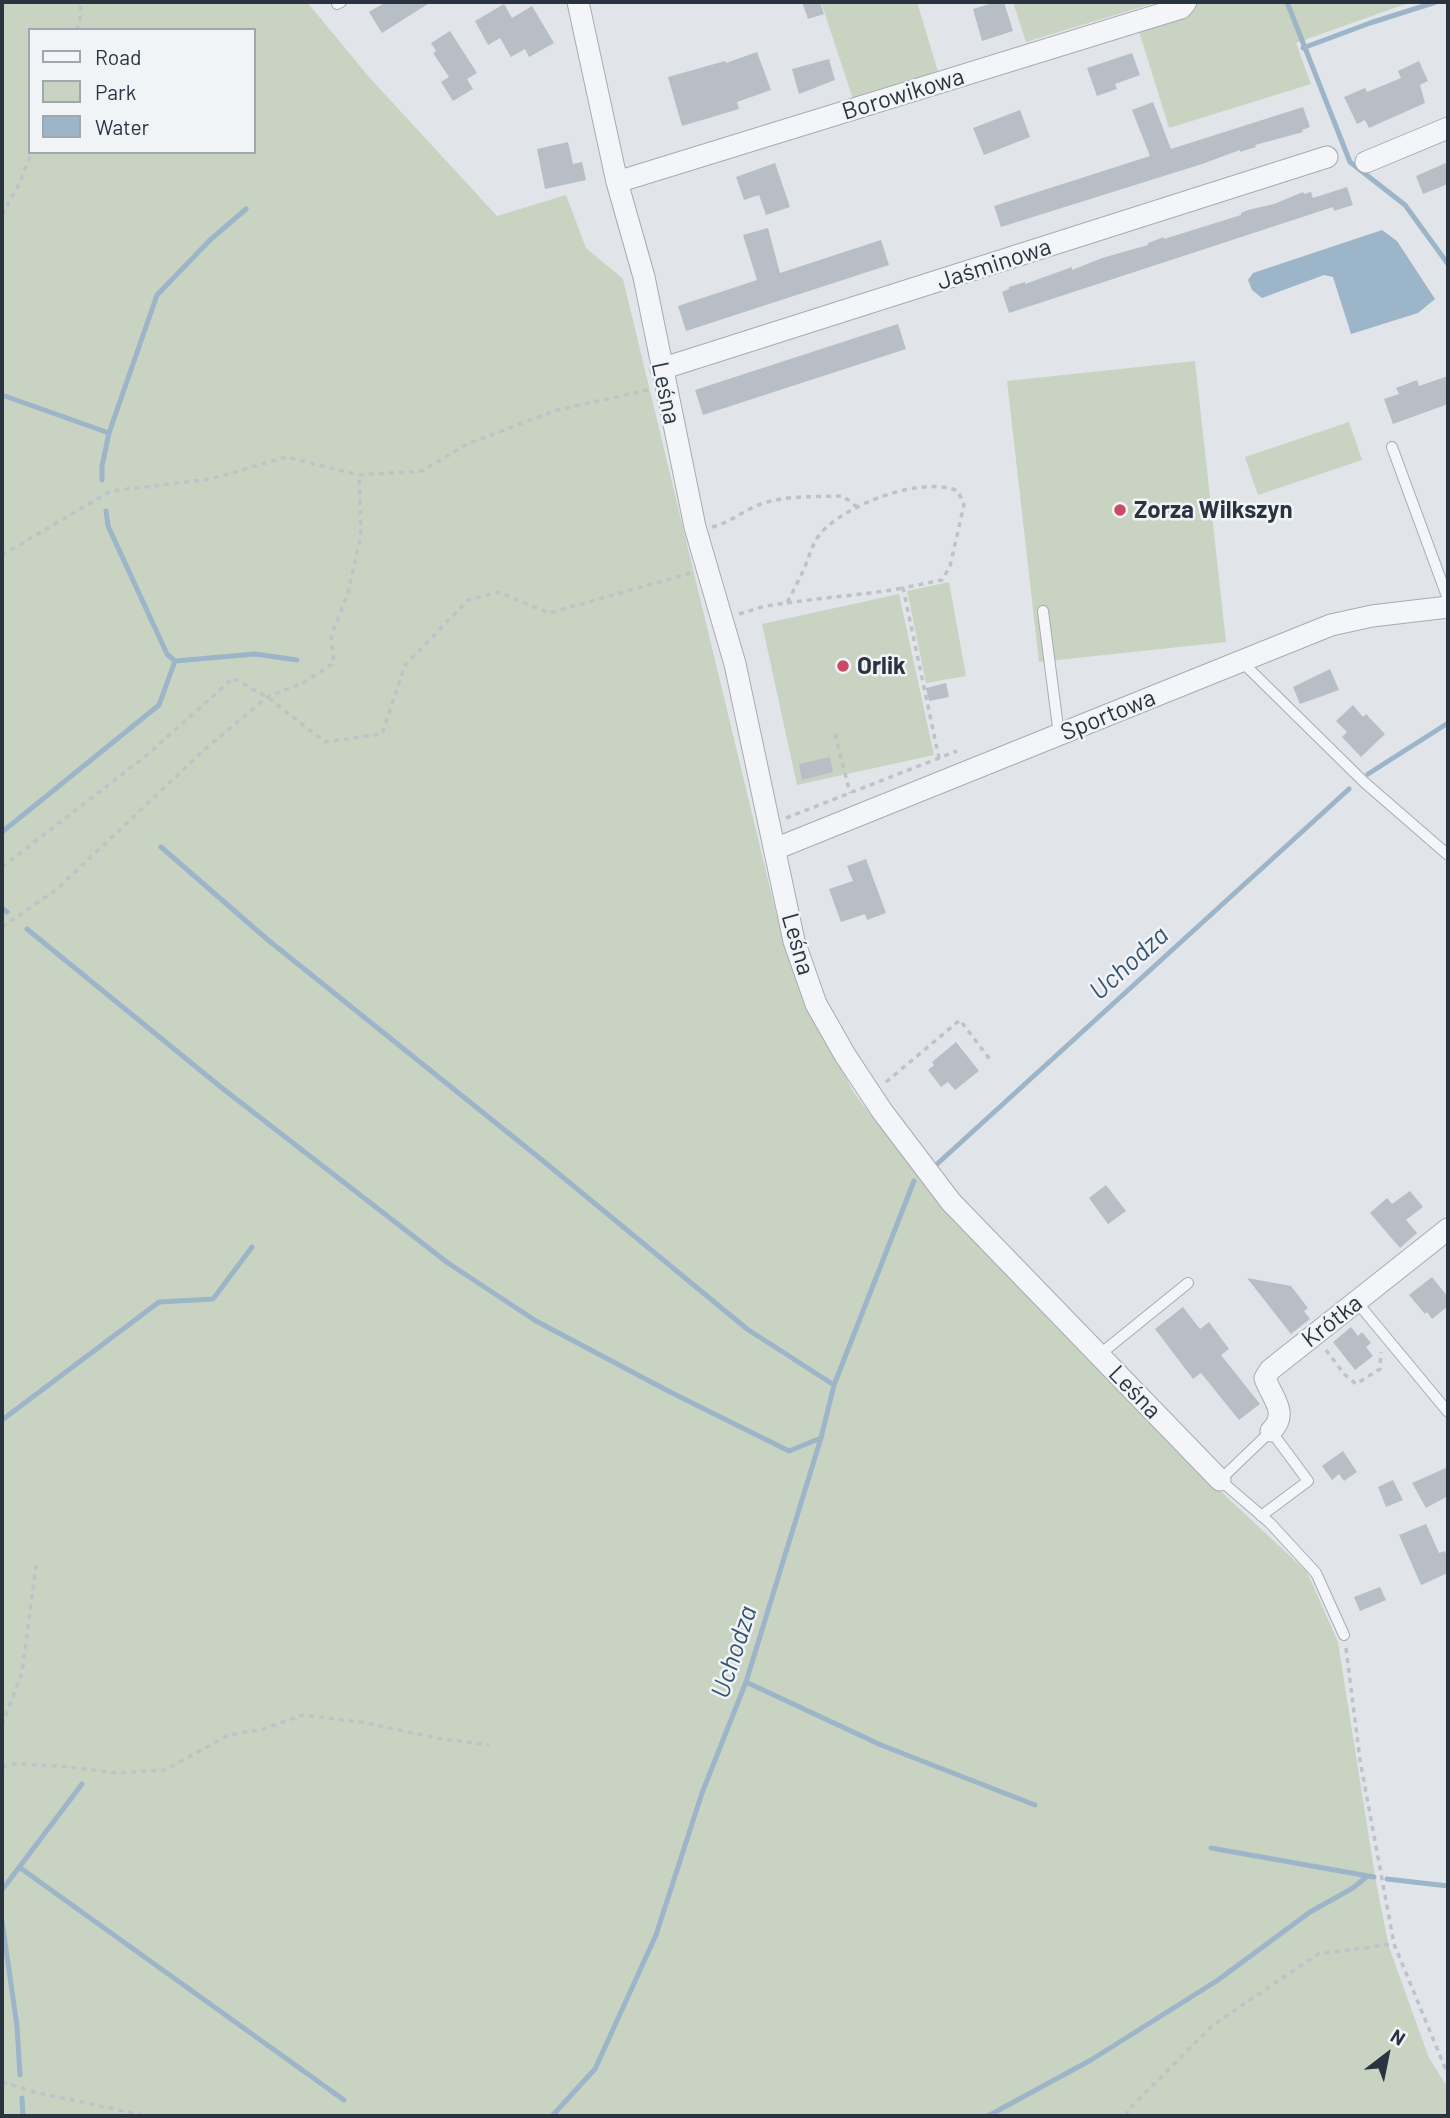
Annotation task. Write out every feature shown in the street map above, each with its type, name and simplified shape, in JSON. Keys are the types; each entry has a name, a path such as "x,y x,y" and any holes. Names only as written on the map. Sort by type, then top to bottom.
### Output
{"street":[{"name":"Leśna","path":"578,2 617,182 644,277 696,532 735,664 794,941 816,1004 871,1094 951,1202 1220,1480"},
{"name":"Borowikowa","path":"617,182 1181,8 1186,2"},
{"path":"1366,162 1448,128"},
{"name":"Jaśminowa","path":"663,378 1327,157"},
{"name":"Sportowa","path":"775,849 1331,625 1372,616 1448,607"},
{"name":"Krótka","path":"1271,1431 1278,1424 1280,1413 1265,1378 1270,1370 1448,1229"}],"lane":[{"path":"1392,447 1448,599"},
{"path":"1043,611 1059,735"},
{"path":"1240,660 1364,782 1448,855"},
{"path":"1098,1355 1188,1283"},
{"path":"1356,1301 1448,1412"},
{"path":"1437,1399 1448,1390"},
{"path":"1220,1480 1271,1431 1308,1481 1261,1516"},
{"name":"Leśna","path":"1220,1480 1261,1516 1316,1573 1344,1635"}],"path":[{"path":"77,28 81,2"},
{"path":"2,215 31,154"},
{"path":"2,555 111,491 211,479 286,457 359,475 422,471 467,444 557,410 663,378"},
{"path":"2,927 56,890 205,749 267,697 303,683 334,663 331,636 348,593 361,535 359,475"},
{"path":"722,618 787,603 828,597 861,596 942,580 950,566 964,505 958,491 950,487 907,488 857,507 828,525 818,536 787,603"},
{"path":"696,532 723,524 733,516 764,503 843,496 857,507"},
{"path":"2,867 147,755 233,678 267,697 325,742 382,734 405,664 468,600 498,592 549,613 707,569"},
{"path":"902,588 939,758"},
{"path":"835,734 850,793"},
{"path":"770,825 957,751"},
{"path":"871,1094 960,1020 991,1060"},
{"path":"1314,1335 1344,1374 1356,1384 1380,1369 1381,1352 1377,1345"},
{"path":"2,1725 22,1673 36,1565"},
{"path":"1344,1635 1356,1712 1360,1760 1394,1944 1448,2075"},
{"path":"2,1767 15,1764 60,1766 117,1773 165,1770 229,1735 263,1729 303,1715 367,1723 436,1738 489,1745"},
{"path":"1126,2116 1128,2110 1213,2025 1318,1954 1394,1944"},
{"path":"2,2082 35,2092 146,2116"}],"green space":[{"path":"2,2 307,2 369,77 497,216 566,195 586,248 623,279 783,942 813,1016 854,1093 924,1184 1167,1441 1307,1572 1338,1642 1376,1882 1389,1947 1429,2058 1448,2088 1448,2116 2,2116"},
{"path":"821,2 917,2 939,75 854,102"},
{"path":"1013,2 1158,2 1026,42"},
{"path":"1195,2 1411,2 1296,43 1311,84 1169,128 1138,28"},
{"name":"Zorza Wilkszyn","path":"1195,361 1226,642 1039,662 1007,381"},
{"path":"1349,422 1362,460 1258,495 1245,457"},
{"path":"949,582 966,676 926,683 907,591"},
{"name":"Orlik","path":"899,594 934,755 797,785 762,624"}],"water":[{"path":"1382,230 1397,241 1435,299 1418,313 1351,334 1333,277 1324,275 1262,298 1252,290 1248,280 1253,273"}],"building":[{"path":"386,2 431,2 382,33 369,12"},
{"path":"802,2 820,2 824,14 808,19"},
{"path":"1004,2 1013,31 982,41 973,9"},
{"path":"504,4 512,18 532,6 554,43 529,57 525,49 511,57 500,38 488,45 475,21"},
{"path":"450,31 477,73 467,79 473,89 453,101 441,82 449,77 433,53 436,51 431,43"},
{"path":"757,52 771,90 737,102 739,109 682,126 668,77 725,61 726,63"},
{"path":"1132,53 1140,75 1115,84 1117,89 1097,96 1087,68"},
{"path":"829,59 835,80 799,94 792,69"},
{"path":"1419,61 1428,81 1420,85 1425,103 1369,128 1365,120 1357,124 1344,97 1365,88 1367,92 1401,78 1398,71"},
{"path":"1153,102 1171,149 1303,107 1310,127 1302,130 1303,132 1001,227 994,206 1150,156 1132,110"},
{"path":"1020,110 1030,137 984,155 973,128"},
{"path":"568,142 573,164 582,162 586,180 545,189 537,149"},
{"path":"1448,162 1448,184 1423,194 1416,176"},
{"path":"775,163 790,207 766,215 759,195 744,200 736,177"},
{"path":"1347,187 1353,205 1334,211 1333,207 1009,313 1002,292 1009,287 1072,267 1072,270 1303,192 1311,192 1313,198"},
{"path":"768,228 780,273 881,240 889,265 686,331 678,306 757,280 743,235"},
{"path":"898,324 906,349 703,415 695,390"},
{"path":"1448,376 1448,404 1393,424 1384,399 1399,394 1396,388 1417,380 1419,386"},
{"path":"1330,669 1339,690 1300,704 1293,687"},
{"path":"946,683 949,697 929,701 926,688"},
{"path":"1353,705 1363,717 1366,714 1385,734 1361,757 1342,737 1347,732 1336,721"},
{"path":"830,757 833,772 802,780 799,764"},
{"path":"866,859 886,913 867,920 865,914 841,922 829,889 853,881 847,866"},
{"path":"956,1042 979,1071 955,1090 948,1082 941,1087 928,1070 934,1065 932,1062"},
{"path":"1106,1185 1126,1211 1108,1224 1089,1198"},
{"path":"1410,1191 1423,1207 1406,1220 1417,1233 1400,1248 1370,1213 1387,1198 1392,1204"},
{"path":"1432,1277 1448,1297 1448,1306 1432,1319 1409,1295"},
{"path":"1247,1278 1291,1286 1308,1308 1304,1311 1310,1319 1291,1334"},
{"path":"1183,1307 1200,1329 1209,1322 1229,1349 1221,1355 1260,1404 1239,1420 1201,1373 1193,1379 1155,1329"},
{"path":"1351,1327 1358,1336 1362,1332 1371,1343 1366,1347 1373,1356 1355,1370 1333,1342"},
{"path":"1343,1451 1357,1472 1344,1481 1339,1474 1332,1480 1322,1466"},
{"path":"1448,1467 1448,1496 1426,1508 1412,1483"},
{"path":"1393,1480 1403,1500 1386,1507 1378,1487"},
{"path":"1426,1524 1439,1553 1445,1551 1448,1573 1421,1585 1399,1535"},
{"path":"1380,1587 1386,1600 1360,1611 1354,1597"}],"waterway":[{"path":"1287,2 1350,162 1405,205 1448,264"},
{"path":"1303,48 1436,2"},
{"path":"102,480 109,433 157,295 210,240 246,209"},
{"path":"2,395 109,433"},
{"path":"106,511 108,526 167,654 175,661 255,654 297,660"},
{"path":"2,832 159,705 175,661"},
{"name":"Uchodza","path":"1368,774 1448,723"},
{"name":"Uchodza","path":"936,1165 1349,789"},
{"path":"161,847 268,940 747,1329 834,1385"},
{"path":"2,908 7,912"},
{"path":"27,929 222,1088 448,1263 536,1321 789,1451 821,1438"},
{"name":"Uchodza","path":"552,2116 595,2069 656,1935 702,1793 746,1682 821,1438 834,1385 914,1181"},
{"path":"2,1420 159,1302 213,1299 252,1247"},
{"path":"746,1682 881,1745 1035,1805"},
{"path":"2,1890 82,1784"},
{"path":"1211,1848 1374,1877"},
{"path":"19,1867 344,2100"},
{"path":"988,2116 1091,2060 1218,1980 1310,1912 1353,1888 1366,1877"},
{"path":"1387,1879 1448,1886"},
{"path":"2,1921 17,2026 20,2075"},
{"path":"22,2098 23,2116"}],"place":[{"name":"Zorza Wilkszyn","path":"1120,510"},
{"name":"Orlik","path":"843,666"}]}
